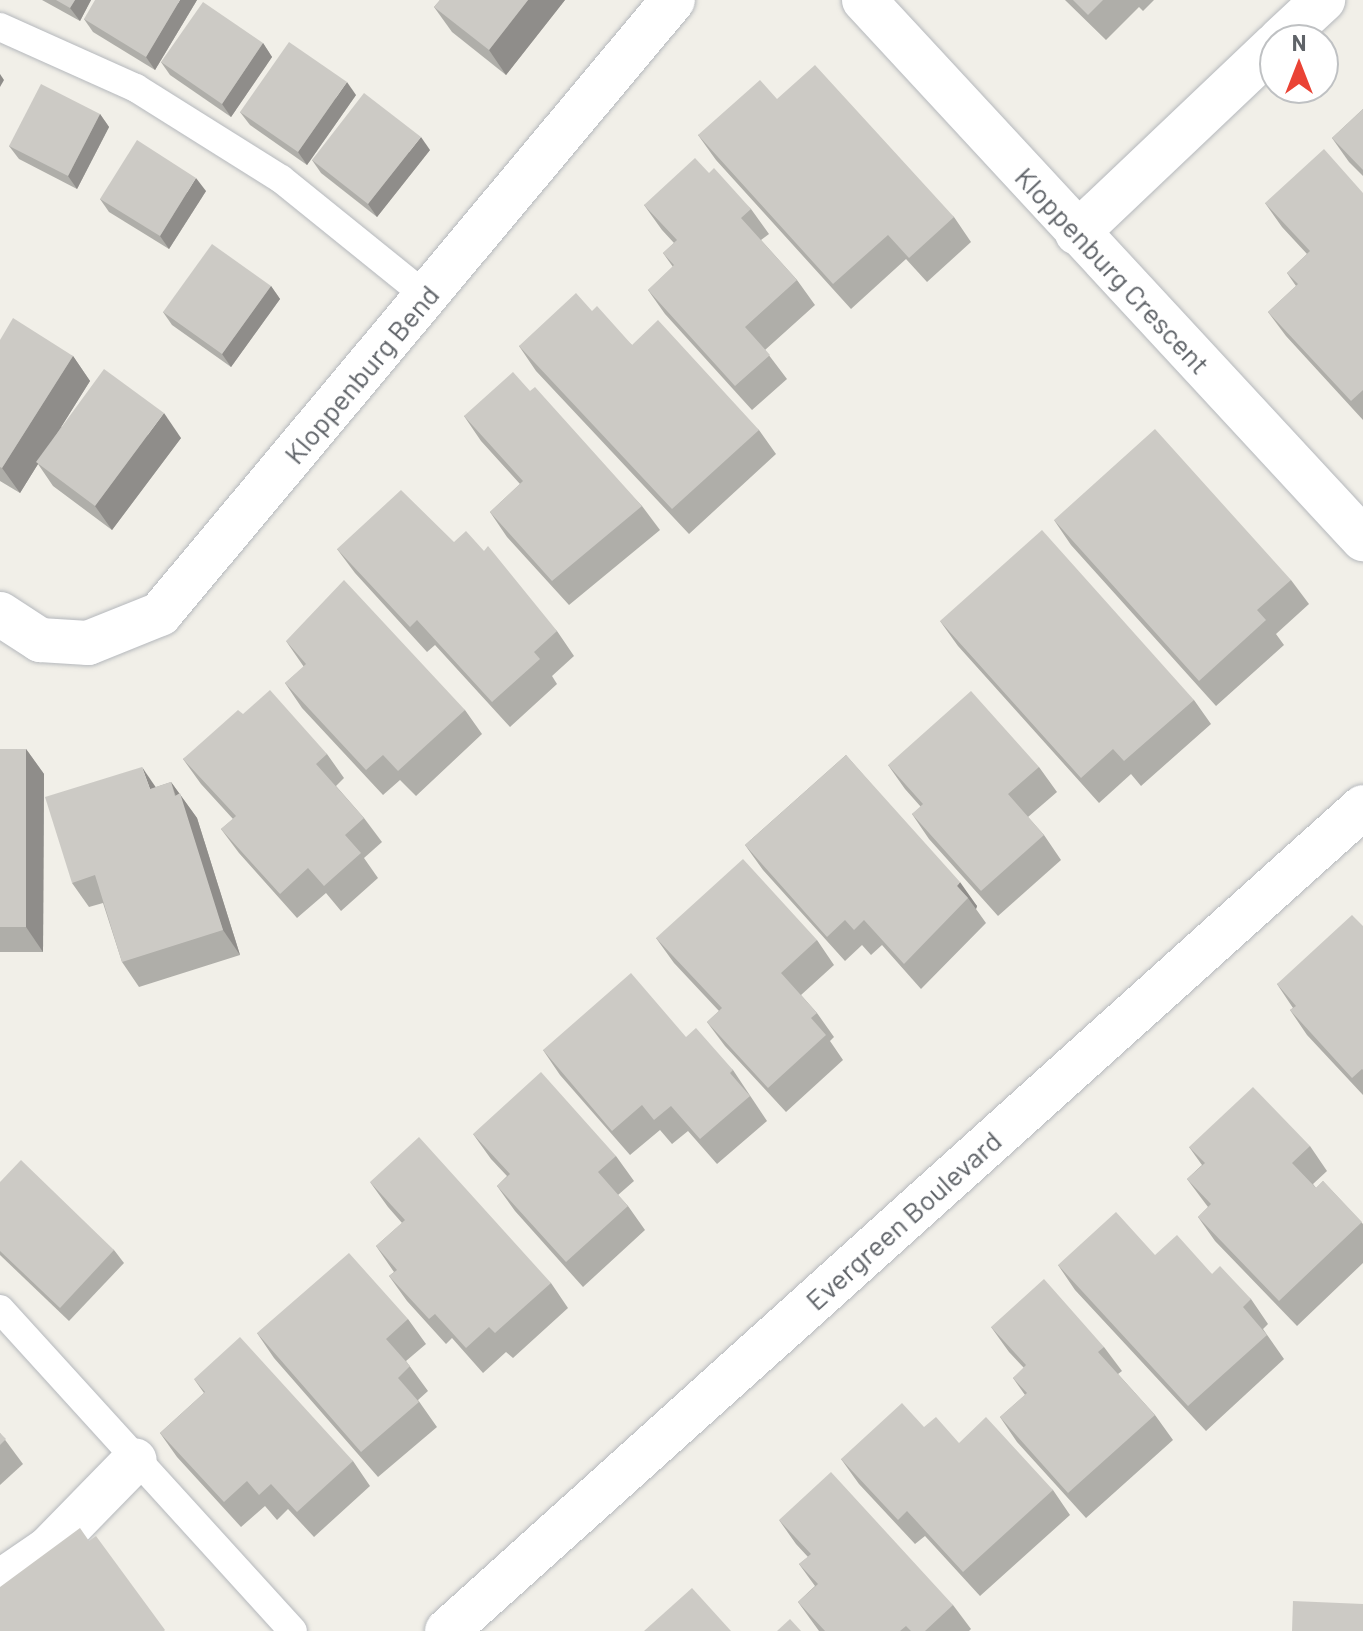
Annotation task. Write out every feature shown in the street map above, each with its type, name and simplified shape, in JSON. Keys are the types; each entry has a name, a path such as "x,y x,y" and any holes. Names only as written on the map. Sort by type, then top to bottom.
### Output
{"street":[{"name":"Kloppenburg Bend","path":"0,614 40,640 88,643 160,614 673,0"},
{"name":"Kloppenburg Crescent","path":"864,0 1363,539"},
{"path":"1297,24 1323,0"},
{"path":"1077,233 1259,60"},
{"name":"Evergreen Boulevard","path":"447,1631 1362,806"},
{"path":"0,1582 48,1549 135,1460"}],"lane":[{"path":"0,27 136,88 281,179 426,296"},
{"path":"0,1309 293,1631"}],"building":[{"path":"56,0 75,0 70,8"},
{"path":"95,0 180,0 146,57 84,19"},
{"path":"440,0 528,0 489,50 434,7"},
{"path":"1073,0 1103,0 1088,15"},
{"path":"203,2 263,43 222,104 161,62"},
{"path":"289,42 347,82 298,152 240,112"},
{"path":"815,65 954,217 909,258 888,235 833,284 698,135 760,80 777,99"},
{"path":"41,84 100,114 68,176 9,146"},
{"path":"364,93 421,137 368,204 312,160"},
{"path":"1363,109 1363,170 1332,138"},
{"path":"137,140 196,178 160,236 100,199"},
{"path":"1324,149 1363,193 1363,390 1351,401 1268,312 1298,284 1287,273 1310,251 1265,203"},
{"path":"695,158 709,173 714,168 751,209 741,218 797,280 745,327 770,355 735,386 648,290 674,265 663,253 677,240 644,205"},
{"path":"212,244 271,286 222,354 163,312"},
{"path":"576,293 592,311 597,306 632,345 658,320 759,430 672,509 519,346"},
{"path":"13,318 73,356 2,468 0,340"},
{"path":"104,369 164,413 95,506 36,462"},
{"path":"513,372 530,391 535,387 642,506 552,581 490,512 523,481 464,416"},
{"path":"1155,429 1291,580 1257,610 1266,620 1199,681 1054,520"},
{"path":"401,490 454,542 466,531 484,551 488,546 557,631 534,652 540,659 492,702 417,620 410,627 337,549"},
{"path":"1042,530 1194,700 1124,761 1113,749 1081,778 940,621"},
{"path":"344,580 465,710 398,771 383,755 366,770 285,683 306,664 286,641"},
{"path":"270,690 327,754 316,764 364,818 345,835 361,853 324,886 308,868 280,894 221,829 236,816 183,759 238,710 243,714"},
{"path":"971,691 1039,767 1008,794 1044,835 981,891 912,814 923,804 888,765"},
{"path":"0,749 26,749 26,927 0,927"},
{"path":"846,755 960,882 957,886 968,898 904,964 864,920 854,930 845,920 827,937 745,845"},
{"path":"142,767 150,789 171,782 175,796 180,793 223,930 122,962 95,875 72,883 45,797"},
{"path":"743,859 817,940 781,973 817,1013 811,1018 826,1035 768,1088 707,1022 722,1008 656,938"},
{"path":"1352,915 1363,926 1363,1070 1352,1078 1290,1010 1296,1006 1277,984"},
{"path":"631,973 686,1037 696,1028 733,1070 730,1073 750,1096 700,1139 671,1106 654,1120 642,1105 612,1131 543,1050"},
{"path":"541,1072 616,1156 598,1172 628,1206 566,1262 497,1186 510,1174 473,1134"},
{"path":"1253,1087 1310,1146 1292,1163 1316,1188 1323,1181 1362,1222 1279,1301 1198,1217 1211,1204 1187,1179 1205,1163 1189,1147"},
{"path":"419,1137 551,1283 495,1333 489,1327 466,1348 435,1314 429,1319 389,1276 397,1270 376,1246 405,1220 370,1182"},
{"path":"21,1160 114,1250 60,1308 0,1251 0,1182"},
{"path":"1116,1212 1155,1255 1177,1235 1212,1274 1220,1266 1251,1299 1243,1307 1267,1335 1188,1406 1058,1265"},
{"path":"349,1253 408,1319 386,1339 410,1366 398,1378 419,1402 361,1452 257,1333"},
{"path":"1044,1279 1104,1347 1098,1352 1155,1415 1068,1493 1000,1417 1027,1393 1013,1378 1026,1365 991,1327"},
{"path":"240,1337 353,1461 297,1512 271,1484 259,1495 247,1481 224,1502 160,1433 205,1392 194,1379"},
{"path":"902,1403 924,1427 936,1417 959,1443 986,1417 1053,1490 963,1572 907,1511 898,1520 841,1459"},
{"path":"831,1472 953,1605 925,1631 911,1631 906,1626 900,1631 825,1631 798,1602 818,1584 799,1564 811,1554 779,1520"},
{"path":"80,1528 89,1541 96,1536 164,1631 0,1631 0,1587"},
{"path":"692,1588 731,1631 644,1631"},
{"path":"1293,1601 1363,1604 1363,1631 1292,1631"},
{"path":"790,1619 801,1631 777,1631"}]}
